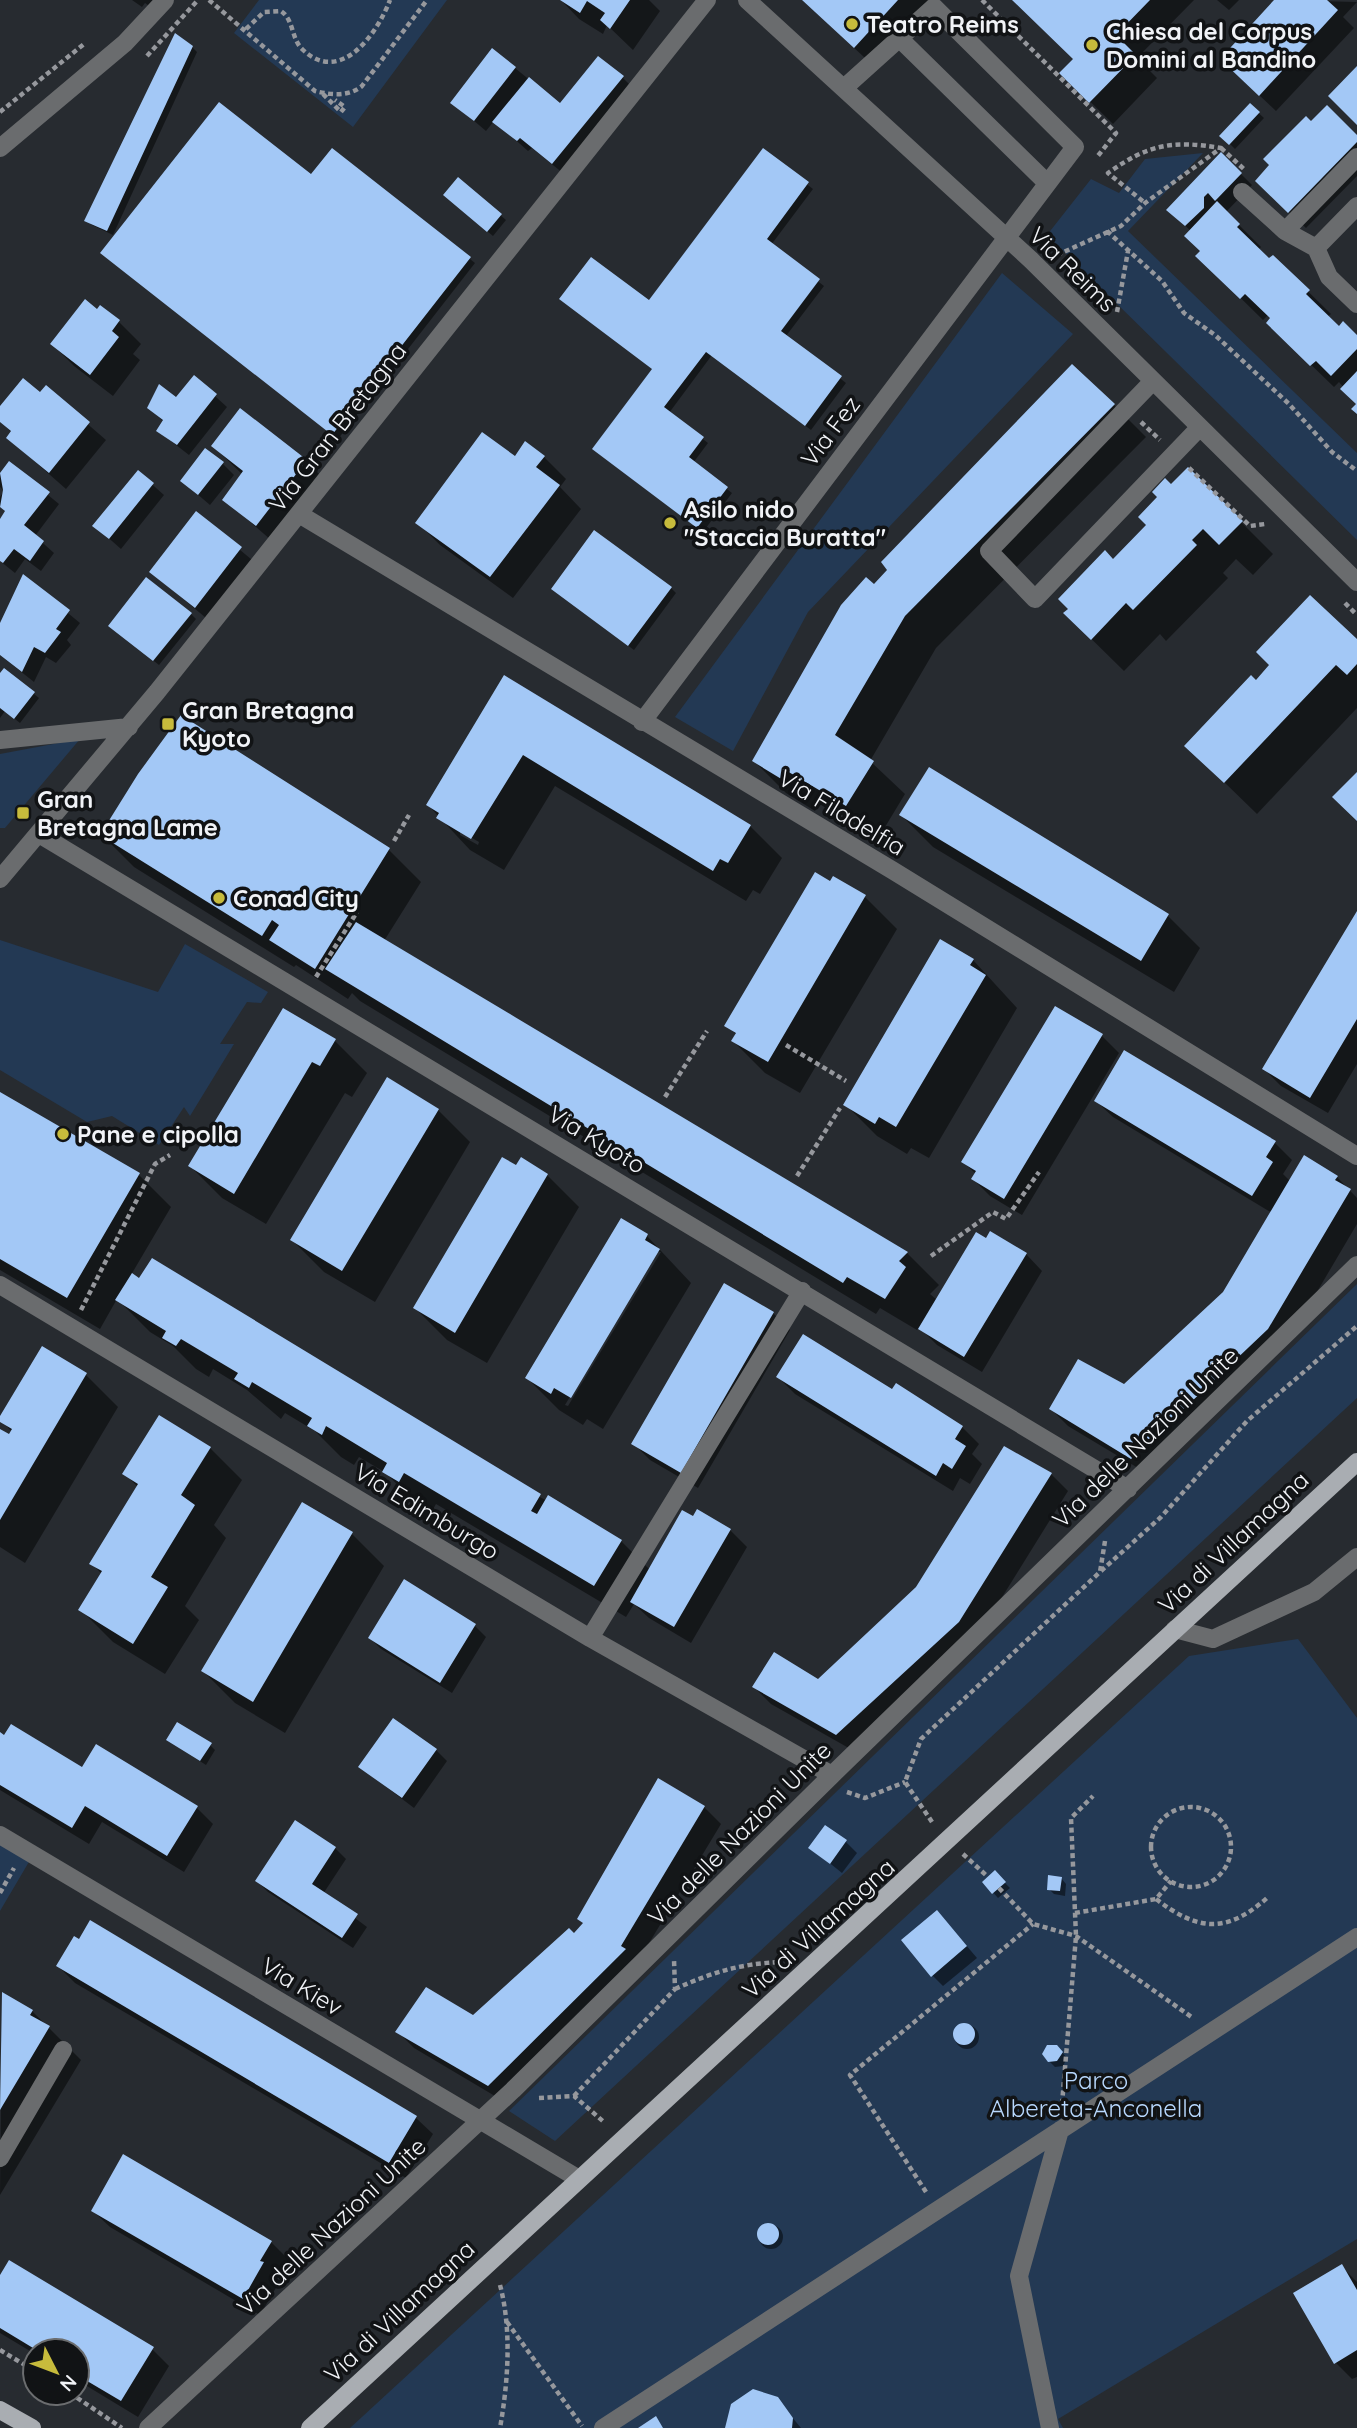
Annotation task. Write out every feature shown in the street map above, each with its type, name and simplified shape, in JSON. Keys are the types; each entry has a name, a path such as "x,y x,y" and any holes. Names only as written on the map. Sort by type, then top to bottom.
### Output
{"main road":[{"name":"Via di Villamagna","path":"310,2428 1357,1462"},
{"path":"0,2410 32,2428"}],"street":[{"path":"0,148 125,43 165,0"},
{"name":"Via Gran Bretagna","path":"0,879 129,727 707,0"},
{"name":"Via Reims","path":"747,0 1006,237 1357,582"},
{"name":"Via Fez","path":"642,722 1075,147 933,7 900,39"},
{"path":"844,88 900,39 1047,183"},
{"path":"1285,231 1357,157"},
{"path":"1241,192 1285,231 1315,248 1329,277 1357,304"},
{"path":"1315,248 1357,206"},
{"path":"1153,381 989,551 1035,599 1200,428"},
{"name":"Via Filadelfia","path":"299,514 891,870 1357,1156"},
{"path":"0,740 129,727"},
{"name":"Via Kyoto","path":"39,834 1128,1489"},
{"name":"Via delle Nazioni Unite","path":"148,2428 481,2121 835,1782 1357,1265"},
{"name":"Via Edimburgo","path":"0,1285 835,1782"},
{"path":"590,1638 802,1291"},
{"path":"1175,1629 1213,1639 1314,1591 1357,1557"},
{"name":"Via Kiev","path":"0,1835 579,2179"},
{"path":"603,2428 1357,1937"},
{"path":"0,2158 63,2050"},
{"path":"1050,2428 1019,2276 1060,2130"}],"path":[{"path":"209,0 246,29"},
{"path":"390,0 369,40 343,59 326,60 302,48 288,17 281,11 264,12 243,33 315,91 345,94 362,86 427,0"},
{"path":"982,0 1116,132 1092,163"},
{"path":"0,112 93,37"},
{"path":"323,93 341,112 345,107 335,100"},
{"path":"1057,255 1107,230 1121,226 1145,203 1221,148 1184,142 1134,155 1108,173 1145,203"},
{"path":"1107,230 1162,281 1184,313 1215,335 1289,404 1332,452 1357,471"},
{"path":"1051,248 1067,264"},
{"path":"1117,312 1128,250"},
{"path":"1107,302 1126,321"},
{"path":"1126,409 1165,445"},
{"path":"1184,463 1250,526 1269,523"},
{"path":"1339,597 1357,615"},
{"path":"394,841 409,815"},
{"path":"306,993 357,912"},
{"path":"665,1097 707,1031"},
{"path":"786,1045 846,1081"},
{"path":"797,1176 840,1108"},
{"path":"73,1327 155,1164 170,1155"},
{"path":"931,1256 993,1212 1006,1219 1039,1172"},
{"path":"835,1782 865,1798 905,1782 921,1739 1161,1517 1247,1421 1357,1326"},
{"path":"1100,1572 1106,1537"},
{"path":"905,1782 932,1822"},
{"path":"1060,2130 1076,1936 1071,1818 1093,1796"},
{"path":"1203,1808 1223,1823 1231,1847 1223,1871 1202,1885 1189,1886 1171,1881 1156,1866 1151,1853 1156,1826 1165,1816 1177,1809 1203,1808"},
{"path":"968,1857 988,1877"},
{"path":"0,1893 15,1867"},
{"path":"1076,1913 1156,1899 1171,1881"},
{"path":"999,1888 1033,1924 1076,1936 1213,2033"},
{"path":"1156,1899 1193,1922 1221,1925 1243,1917 1267,1898"},
{"path":"937,2208 849,2075 1033,1924"},
{"path":"671,1951 676,1965 676,1989"},
{"path":"535,2098 574,2096 676,1989 718,1970 750,1963 780,1962"},
{"path":"574,2096 604,2123"},
{"path":"500,2285 507,2321 505,2401 500,2428"},
{"path":"507,2321 584,2428"},
{"path":"0,2350 21,2363"},
{"path":"91,2407 122,2428"}],"green space":[{"path":"259,0 447,0 353,127 234,33"},
{"path":"1203,153 1128,231 1357,453 1357,540 1047,235 1091,179 1119,193 1145,159"},
{"path":"1002,273 1073,334 808,612 733,751 675,717"},
{"path":"80,739 5,828 0,828 0,754"},
{"path":"0,940 158,992 185,944 268,992 261,1003 247,1002 220,1044 234,1044 190,1116 184,1107 159,1145 112,1116 87,1122 0,1070"},
{"path":"1357,1284 1357,1398 555,2141 509,2111"},
{"name":"Parco Albereta-Anconella","path":"1298,1639 1357,1718 1357,2239 1058,2419 1063,2428 350,2428 1189,1656"},
{"path":"0,1835 33,1855 0,1911"}],"building":[{"path":"560,0 630,0 610,29 600,20 605,13 587,1 580,13"},
{"name":"Teatro Reims","path":"802,0 898,0 854,48"},
{"name":"Chiesa del Corpus Domini al Bandino","path":"1012,0 1150,0 1116,35 1136,55 1089,103 1059,73 1073,59"},
{"path":"1274,0 1327,0 1338,10 1259,96 1220,59"},
{"path":"175,33 193,46 107,231 84,221"},
{"path":"492,48 516,67 474,121 450,103"},
{"path":"598,56 624,76 552,164 520,138 517,141 492,122 529,77 560,103"},
{"path":"1357,66 1357,125 1328,96"},
{"path":"219,102 311,174 332,148 471,257 332,435 100,253"},
{"path":"1250,103 1260,112 1229,145 1219,136"},
{"path":"1327,105 1357,135 1357,142 1288,213 1255,181 1269,165 1263,159 1306,116 1311,121"},
{"path":"763,148 809,182 767,239 820,279 781,331 842,376 805,426 706,352 664,407 704,437 689,457 728,487 697,528 592,449 652,369 559,299 591,257 649,300"},
{"path":"1221,152 1242,173 1215,201 1208,193 1204,197 1204,208 1185,226 1166,210"},
{"path":"458,177 502,214 487,232 443,195"},
{"path":"1217,201 1240,224 1237,227 1269,258 1273,255 1310,290 1306,294 1339,326 1343,321 1357,335 1357,349 1331,376 1316,361 1310,366 1266,323 1270,318 1245,294 1240,299 1195,256 1200,251 1184,236"},
{"path":"85,299 97,309 100,305 120,320 112,331 119,337 90,375 50,344"},
{"path":"1072,364 1115,404 905,616 835,735 874,761 846,806 787,771 783,780 752,761 841,605 866,577 874,584 887,570 881,562"},
{"path":"1357,371 1357,414 1351,409 1356,404 1340,389"},
{"path":"194,375 217,394 177,445 156,431 163,420 147,408 159,384 176,397"},
{"path":"23,378 40,392 46,385 90,422 49,473 6,438 11,431 0,422 0,406"},
{"path":"240,408 307,460 256,526 222,500 243,471 211,446"},
{"path":"482,432 515,456 525,441 545,456 536,467 560,485 490,577 415,523"},
{"path":"205,448 224,462 198,495 180,481"},
{"path":"9,461 50,492 24,525 44,541 30,561 14,549 3,563 0,561 0,519 5,511 0,507 3,490 0,473"},
{"path":"1188,467 1243,521 1219,545 1203,529 1192,540 1197,545 1133,610 1126,603 1091,640 1063,613 1068,609 1058,599 1105,550 1113,559 1146,525 1138,517 1157,497 1152,492 1165,478 1171,484"},
{"path":"138,470 154,483 109,539 92,526"},
{"path":"196,511 242,547 195,608 149,572"},
{"path":"594,530 672,587 628,646 551,589"},
{"path":"23,574 70,610 56,629 61,632 45,653 34,647 22,672 0,655 0,623"},
{"path":"146,577 192,613 153,661 108,626"},
{"path":"1310,595 1357,639 1357,664 1347,675 1336,665 1224,783 1184,746 1251,675 1256,680 1269,665 1256,652"},
{"path":"4,668 35,692 14,719 0,708 0,673"},
{"path":"504,675 751,825 728,863 720,859 713,871 523,755 471,839 436,818 439,813 426,805"},
{"path":"181,715 390,848 315,969 269,940 279,925 272,920 262,936 100,835 138,774"},
{"path":"929,767 1169,914 1141,961 899,815"},
{"path":"1357,772 1357,821 1332,797"},
{"path":"815,872 830,881 833,876 866,895 768,1062 731,1041 736,1033 724,1026"},
{"path":"1357,911 1357,1019 1310,1098 1262,1069"},
{"path":"356,922 908,1252 899,1261 906,1267 885,1299 847,1277 843,1283 325,969"},
{"path":"940,939 974,959 970,965 986,975 896,1127 879,1117 875,1124 843,1105"},
{"path":"1055,1006 1103,1034 1004,1199 971,1179 976,1171 961,1162"},
{"path":"283,1008 336,1039 320,1066 312,1062 234,1194 188,1166"},
{"path":"1124,1050 1276,1141 1266,1157 1273,1162 1252,1196 1094,1101"},
{"path":"387,1077 439,1109 342,1271 290,1240"},
{"path":"0,1092 140,1173 67,1298 0,1259"},
{"path":"1304,1155 1338,1176 1335,1180 1351,1189 1268,1329 1131,1459 1049,1409 1078,1359 1124,1384 1223,1292"},
{"path":"502,1157 516,1165 521,1157 548,1174 455,1333 413,1308"},
{"path":"621,1218 648,1234 645,1240 660,1249 571,1398 554,1388 551,1394 525,1378"},
{"path":"990,1231 1027,1253 964,1357 918,1329 976,1232 986,1238"},
{"path":"152,1258 541,1494 531,1511 537,1514 548,1495 622,1540 594,1586 404,1473 399,1482 382,1472 387,1463 326,1426 322,1435 307,1426 312,1418 252,1382 249,1388 234,1379 238,1373 181,1339 176,1346 162,1338 166,1331 115,1300 132,1273 139,1278"},
{"path":"724,1283 774,1312 681,1473 631,1444"},
{"path":"803,1334 892,1389 896,1383 963,1426 955,1439 966,1446 952,1469 943,1463 936,1476 776,1377"},
{"path":"42,1346 87,1373 0,1520 0,1429 9,1434 12,1429 0,1422 0,1416"},
{"path":"159,1415 211,1447 181,1495 195,1505 151,1577 168,1587 133,1644 78,1610 102,1571 89,1564 138,1484 122,1474"},
{"path":"1004,1446 1052,1473 959,1622 836,1735 752,1687 774,1652 818,1679 916,1587"},
{"path":"302,1502 353,1532 253,1702 201,1671"},
{"path":"697,1509 731,1529 674,1627 630,1602 682,1510 693,1516"},
{"path":"404,1579 476,1624 440,1683 368,1638"},
{"path":"393,1718 437,1749 402,1798 358,1767"},
{"path":"177,1722 212,1743 200,1761 166,1740"},
{"path":"11,1724 82,1767 96,1744 198,1806 167,1856 85,1806 72,1828 0,1785 0,1732 4,1735"},
{"path":"658,1778 705,1806 621,1946 626,1949 488,2086 395,2032 426,1987 473,2015 569,1928 574,1933 583,1923 577,1919"},
{"path":"295,1820 336,1847 312,1884 358,1914 342,1938 255,1881"},
{"path":"825,1825 847,1840 830,1864 808,1848"},
{"path":"995,1870 1006,1882 992,1894 982,1882"},
{"path":"1048,1875 1062,1877 1060,1891 1047,1890"},
{"path":"937,1910 967,1946 931,1977 901,1940"},
{"path":"90,1920 417,2116 389,2163 56,1966 74,1936 79,1939"},
{"path":"2,1992 33,2010 30,2015 50,2026 0,2110"},
{"path":"964,2023 972,2026 975,2034 972,2042 964,2045 956,2042 953,2034 956,2026"},
{"path":"1047,2045 1057,2045 1063,2052 1057,2061 1048,2062 1042,2054"},
{"path":"123,2154 272,2241 260,2261 264,2262 243,2299 91,2211"},
{"path":"768,2223 776,2226 779,2234 776,2242 768,2245 760,2242 757,2234 760,2226"},
{"path":"9,2260 154,2347 121,2401 91,2383 91,2337 21,2337 21,2341 0,2328 0,2275"},
{"path":"1342,2264 1357,2290 1357,2350 1334,2364 1293,2293"},
{"path":"753,2389 778,2397 793,2418 792,2428 725,2428 731,2404"},
{"path":"656,2416 663,2428 638,2428"}],"place":[{"name":"Teatro Reims","path":"852,24"},
{"name":"Chiesa del Corpus Domini al Bandino","path":"1092,45"},
{"name":"Asilo nido \"Staccia Buratta\"","path":"670,523"},
{"name":"Gran Bretagna Kyoto","path":"168,724"},
{"name":"Gran Bretagna Lame","path":"23,813"},
{"name":"Conad City","path":"219,898"},
{"name":"Pane e cipolla","path":"63,1134"}]}
